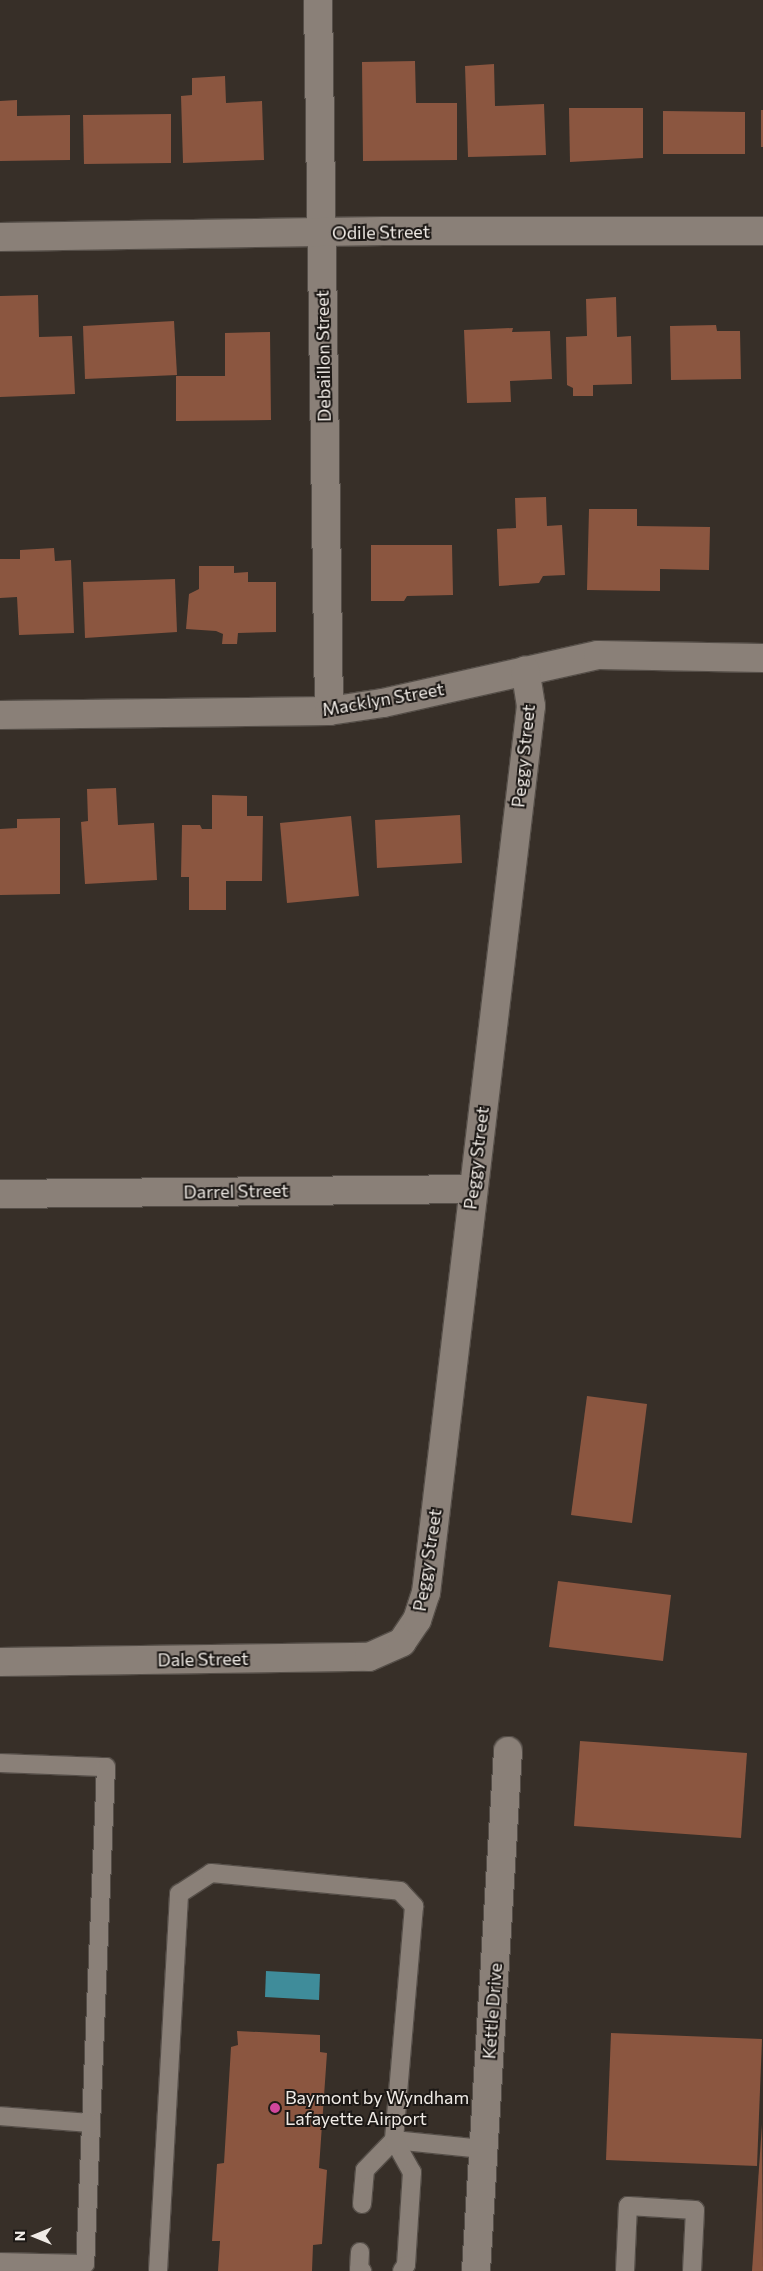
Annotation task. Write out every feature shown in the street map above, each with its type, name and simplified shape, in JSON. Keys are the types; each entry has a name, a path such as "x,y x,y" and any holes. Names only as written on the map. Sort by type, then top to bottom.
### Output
{"street":[{"name":"Debaillon Street","path":"318,0 329,711"},
{"name":"Odile Street","path":"0,237 763,232"},
{"name":"Macklyn Street","path":"0,715 329,711 383,703 598,655 763,658"},
{"name":"Peggy Street","path":"402,1642 417,1620 426,1593 531,706 525,670"},
{"name":"Darrel Street","path":"0,1194 473,1189"},
{"name":"Dale Street","path":"0,1662 369,1657 402,1642"},
{"name":"Kettle Drive","path":"476,2271 508,1751"}],"lane":[{"path":"0,1763 106,1767 85,2264 0,2262"},
{"path":"158,2271 179,1894 211,1873 400,1891 414,1906 394,2140 412,2172 406,2266 402,2271"},
{"path":"0,2116 91,2123"},
{"path":"394,2140 484,2149"},
{"path":"362,2204 365,2170 394,2140"},
{"path":"625,2271 628,2206 695,2210 692,2271"},
{"path":"360,2252 359,2269 362,2271"}],"water":[{"path":"266,1971 320,1974 319,2000 265,1997"}],"building":[{"path":"415,61 416,103 457,103 457,160 363,161 362,62"},
{"path":"494,64 495,106 544,104 546,155 468,157 465,66"},
{"path":"225,76 226,103 262,101 264,160 183,163 181,96 192,95 192,78"},
{"path":"17,100 17,116 70,115 70,160 0,161 0,101"},
{"path":"569,108 643,108 643,158 570,162"},
{"path":"761,110 763,110 763,147 761,147"},
{"path":"663,111 745,112 745,154 663,154"},
{"path":"171,114 171,163 84,164 83,115"},
{"path":"38,295 39,337 72,336 75,394 0,397 0,296"},
{"path":"616,297 617,337 631,336 632,384 593,385 593,396 573,396 573,388 567,385 566,337 587,336 586,299"},
{"path":"174,321 177,375 85,379 83,326"},
{"path":"716,325 717,331 740,331 741,379 671,380 670,326"},
{"path":"513,328 512,332 550,331 552,379 510,381 511,402 467,403 464,330"},
{"path":"270,332 271,420 176,421 176,376 225,376 225,333"},
{"path":"546,497 547,526 562,525 565,575 543,576 539,583 499,586 497,529 516,528 515,498"},
{"path":"589,509 637,509 637,526 710,527 709,570 660,569 660,591 587,590"},
{"path":"371,545 452,545 453,595 407,596 404,601 371,601"},
{"path":"54,548 55,561 71,560 74,633 19,635 17,597 0,598 0,559 20,559 20,550"},
{"path":"199,566 234,566 234,573 248,572 248,582 276,582 276,632 238,633 237,644 222,644 223,634 216,631 186,629 189,594 199,589"},
{"path":"175,579 177,632 85,638 83,582"},
{"path":"116,788 118,825 154,823 157,880 85,884 81,822 88,821 87,789"},
{"path":"212,795 247,796 247,816 263,816 262,881 226,881 226,910 189,910 189,877 181,877 182,825 200,825 202,829 212,829"},
{"path":"460,815 462,863 377,868 375,820"},
{"path":"351,816 359,896 287,903 280,823"},
{"path":"60,818 60,894 0,895 0,829 17,828 17,819"},
{"path":"587,1396 647,1404 632,1523 571,1515"},
{"path":"558,1581 671,1595 663,1661 549,1647"},
{"path":"580,1741 747,1753 741,1838 574,1826"},
{"name":"Baymont by Wyndham Lafayette Airport","path":"237,2031 320,2035 320,2052 327,2053 319,2168 327,2170 322,2244 313,2245 312,2271 218,2271 220,2241 212,2241 217,2164 224,2163 231,2047 238,2045"},
{"path":"611,2033 762,2039 757,2166 606,2160"},
{"path":"762,2124 763,2271 752,2271"}],"place":[{"name":"Baymont by Wyndham Lafayette Airport","path":"275,2108"}]}
